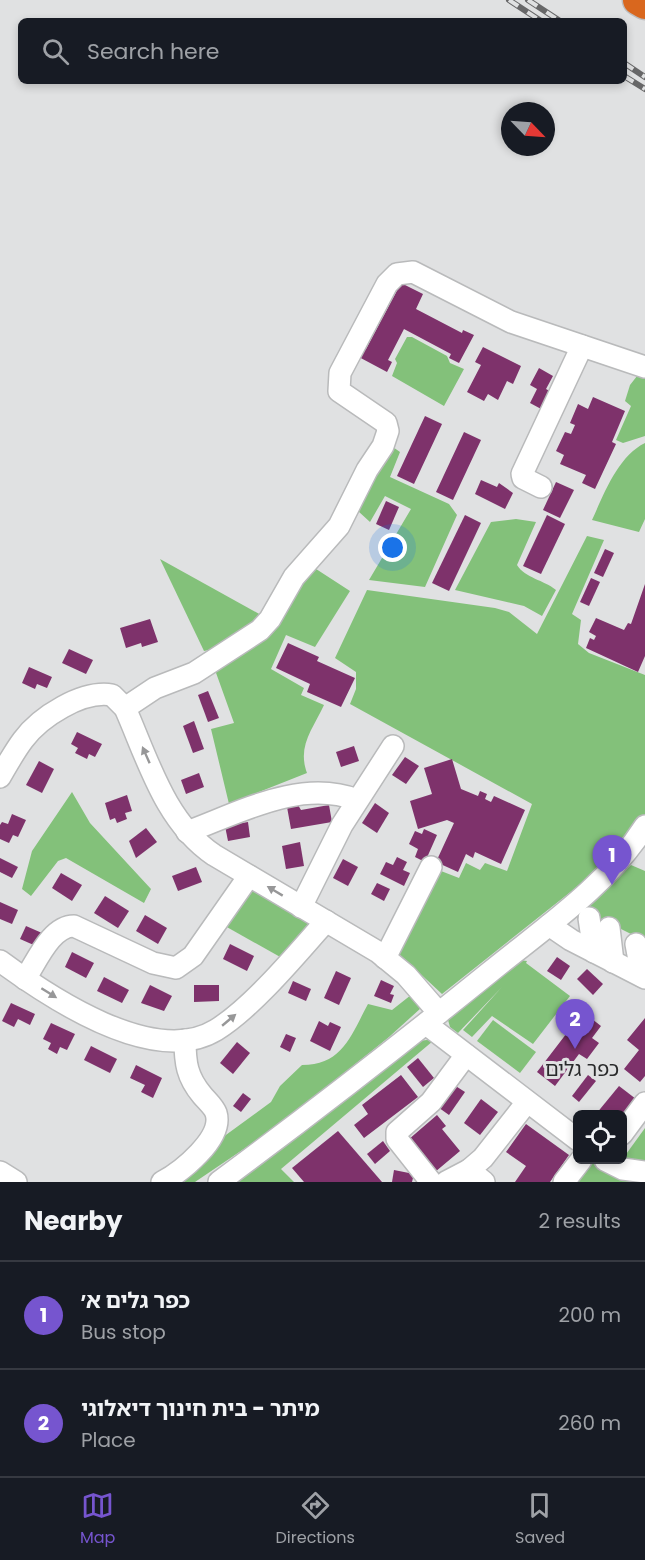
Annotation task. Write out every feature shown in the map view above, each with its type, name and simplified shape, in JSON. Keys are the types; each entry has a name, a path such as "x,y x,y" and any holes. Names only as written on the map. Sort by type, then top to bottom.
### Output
{"highway":[{"path":"638,0 645,4"}],"street":[{"path":"125,708 155,688 194,673 260,630 270,619 294,577 339,526 383,446 388,431 386,423 339,391 340,373 387,284 397,274 413,272 511,322 645,366"},
{"path":"542,488 523,478 522,474 582,346"},
{"path":"0,777 23,739 53,714 103,693 117,698 125,708 171,810 201,846 385,958 406,975 433,1019 466,1055 573,1136"},
{"path":"301,907 357,800 393,746"},
{"path":"187,832 259,805 304,794 341,794 357,800"},
{"path":"219,1182 433,1019 549,925 602,878 643,832"},
{"path":"385,958 431,867"},
{"path":"25,979 58,931 66,926 74,926 153,963 176,968 193,956 249,876"},
{"path":"0,962 70,1007 115,1028 142,1036 185,1040 203,1036 226,1023 263,989 326,921"},
{"path":"549,925 622,966"},
{"path":"622,966 613,931 622,966"},
{"path":"162,1182 188,1165 214,1136 218,1123 216,1112 195,1086 185,1066 185,1040"},
{"path":"430,1182 397,1139 397,1132 431,1102 466,1055"},
{"path":"446,1182 476,1176 483,1158 527,1102"},
{"path":"627,1127 645,1103"},
{"path":"564,1182 578,1164"},
{"path":"612,1164 623,1170 645,1172"},
{"path":"0,1172 16,1182"}],"green space":[{"path":"407,337 412,337 447,356 450,363 464,369 444,406 392,376 397,363 395,359"},
{"path":"641,371 645,372 645,436 623,443 616,440 631,406 625,401 630,385"},
{"path":"645,443 645,519 639,532 592,520 620,466 635,449"},
{"path":"390,445 400,452 390,477 449,504 457,515 425,587 369,580 411,509 385,496 370,522 358,511"},
{"path":"516,519 536,522 517,565 525,573 556,590 542,616 524,606 455,590 491,522"},
{"path":"587,536 604,540 572,614 581,620 578,644 589,653 645,675 645,815 602,867 442,994 398,953 441,871 459,878 466,863 480,870 485,863 507,871 532,804 350,704 356,689 356,672 335,658 367,590 495,608 509,612 537,634"},
{"path":"160,559 261,615 236,638 204,651"},
{"path":"313,567 350,591 315,647 286,635 271,669 304,688 301,695 324,705 305,746 304,763 307,773 229,804 211,729 234,723 215,670"},
{"path":"72,792 90,823 151,889 144,903 66,858 58,861 31,896 22,889 32,851"},
{"path":"631,865 645,871 645,941 581,909"},
{"path":"250,888 305,919 310,925 282,958 225,926"},
{"path":"519,960 527,961 526,963 570,996 533,1044 492,1016 472,1037 463,1030 502,987 458,1033 450,1027 448,1020"},
{"path":"411,995 421,1008 389,1037 282,1123 195,1182 173,1182 219,1140 271,1102 280,1086 302,1065 316,1064 336,1054 350,1037 368,1004 392,1010"},
{"path":"493,1020 536,1052 520,1073 477,1041"},
{"path":"418,1041 433,1041 281,1169 294,1182 232,1182"},
{"path":"645,1128 645,1161 631,1161 627,1159 627,1153"},
{"path":"590,1164 600,1164 622,1179 645,1182 575,1182"}],"building":[{"path":"401,283 423,294 416,309 462,333 463,330 474,335 459,363 449,358 451,354 404,329 388,360 392,362 387,372 357,356 362,347 366,349"},
{"path":"483,347 521,366 513,384 507,381 498,400 488,394 484,401 467,392 481,365 475,362"},
{"path":"539,368 553,376 546,389 553,393 543,410 530,403 537,389 530,385"},
{"path":"593,397 625,411 612,442 616,444 595,489 582,483 586,475 560,464 564,455 556,451 565,432 571,434 575,425 570,423 578,404 588,409"},
{"path":"425,416 442,424 414,484 397,476"},
{"path":"464,432 481,440 453,500 436,492"},
{"path":"481,480 497,487 499,483 513,493 505,509 475,494"},
{"path":"556,482 574,490 560,518 543,510"},
{"path":"386,501 399,507 389,530 376,524"},
{"path":"465,515 481,523 449,591 432,583"},
{"path":"547,515 565,524 541,574 523,566"},
{"path":"605,549 614,553 603,577 594,573"},
{"path":"591,578 600,582 589,606 580,602"},
{"path":"645,584 645,656 638,672 586,648 590,638 594,640 596,636 589,632 596,618 624,630 628,623 631,624"},
{"path":"150,619 158,642 142,647 141,643 126,648 120,628"},
{"path":"288,643 319,657 317,661 355,678 341,707 307,692 310,684 276,668"},
{"path":"69,649 93,660 86,674 62,663"},
{"path":"29,667 52,677 47,688 37,684 35,689 22,683"},
{"path":"208,691 219,718 208,722 198,695"},
{"path":"194,721 204,749 193,753 183,726"},
{"path":"77,732 102,744 95,757 89,754 87,759 75,753 78,748 71,744"},
{"path":"354,746 359,761 341,767 336,752"},
{"path":"405,757 419,766 406,784 392,775"},
{"path":"452,759 461,789 478,796 480,791 487,794 485,799 491,802 494,796 525,810 501,864 475,852 473,858 466,854 458,872 436,862 454,823 447,820 418,829 410,801 432,794 424,768"},
{"path":"39,761 54,769 42,793 26,785"},
{"path":"199,773 204,787 186,794 181,780"},
{"path":"127,795 132,811 125,813 127,819 117,823 115,818 110,820 105,803"},
{"path":"375,803 389,813 377,833 362,823"},
{"path":"298,805 301,810 329,805 332,822 291,829 287,807"},
{"path":"12,814 26,820 18,837 13,835 9,843 0,839 0,825 2,822 8,824"},
{"path":"248,822 250,837 228,841 225,826"},
{"path":"146,828 157,842 136,858 129,841"},
{"path":"424,829 437,835 425,862 415,857 418,849 409,844 415,831 422,834"},
{"path":"300,842 304,866 286,869 282,846"},
{"path":"397,857 407,862 403,870 410,873 404,886 380,874 386,862 393,865"},
{"path":"0,858 18,867 12,878 0,872"},
{"path":"343,859 358,867 348,886 333,878"},
{"path":"196,867 202,882 178,891 172,876"},
{"path":"61,873 82,885 72,901 52,888"},
{"path":"377,883 390,889 384,901 371,894"},
{"path":"105,896 129,911 118,928 94,913"},
{"path":"0,902 18,910 12,924 0,919"},
{"path":"145,915 167,928 158,944 136,931"},
{"path":"26,926 42,933 36,946 20,939"},
{"path":"230,944 254,956 247,971 223,959"},
{"path":"72,952 94,963 86,978 65,967"},
{"path":"557,957 570,966 561,980 547,971"},
{"path":"587,969 603,984 593,995 577,979"},
{"path":"336,971 351,978 339,1005 324,998"},
{"path":"104,977 129,990 122,1003 97,991"},
{"path":"381,980 394,986 390,994 394,995 391,1003 374,996"},
{"path":"293,981 311,989 306,1001 288,993"},
{"path":"150,985 172,996 164,1011 141,1003"},
{"path":"194,985 219,985 219,1001 194,1002"},
{"path":"11,1003 35,1014 30,1025 18,1019 14,1027 2,1021"},
{"path":"583,1012 601,1026 592,1038 599,1043 587,1059 579,1054 555,1086 537,1072"},
{"path":"645,1018 645,1076 640,1082 624,1069 639,1050 627,1040"},
{"path":"319,1021 328,1026 330,1022 341,1027 330,1051 310,1041"},
{"path":"51,1023 75,1034 67,1050 60,1047 57,1054 48,1049 51,1043 43,1039"},
{"path":"286,1034 296,1038 290,1052 280,1047"},
{"path":"237,1042 250,1053 233,1074 220,1063"},
{"path":"91,1046 117,1059 110,1073 84,1060"},
{"path":"418,1058 434,1078 423,1087 407,1067"},
{"path":"136,1065 162,1078 153,1098 141,1092 145,1085 130,1078"},
{"path":"401,1075 418,1097 364,1138 354,1125 368,1114 362,1105"},
{"path":"588,1075 596,1081 579,1102 572,1096"},
{"path":"451,1083 465,1092 449,1115 435,1105"},
{"path":"619,1086 636,1099 627,1110 599,1110"},
{"path":"243,1093 251,1099 241,1112 233,1106"},
{"path":"481,1099 498,1112 480,1135 464,1123"},
{"path":"437,1115 446,1126 442,1129 460,1151 435,1172 408,1140"},
{"path":"526,1124 569,1155 550,1182 515,1182 526,1166 506,1152"},
{"path":"338,1131 382,1182 304,1182 292,1168"},
{"path":"383,1141 390,1151 375,1164 367,1154"},
{"path":"394,1170 414,1174 412,1182 392,1182"}],"railway":[{"path":"509,0 536,18"},
{"path":"528,0 555,18"},
{"path":"627,65 645,77"},
{"path":"627,78 645,89"}],"place":[{"name":"כפר גלים א׳","path":"612,885"},
{"name":"מיתר - בית חינוך דיאלוגי","path":"575,1049"}],"district":[{"name":"כפר גלים","path":"582,1069"}]}
